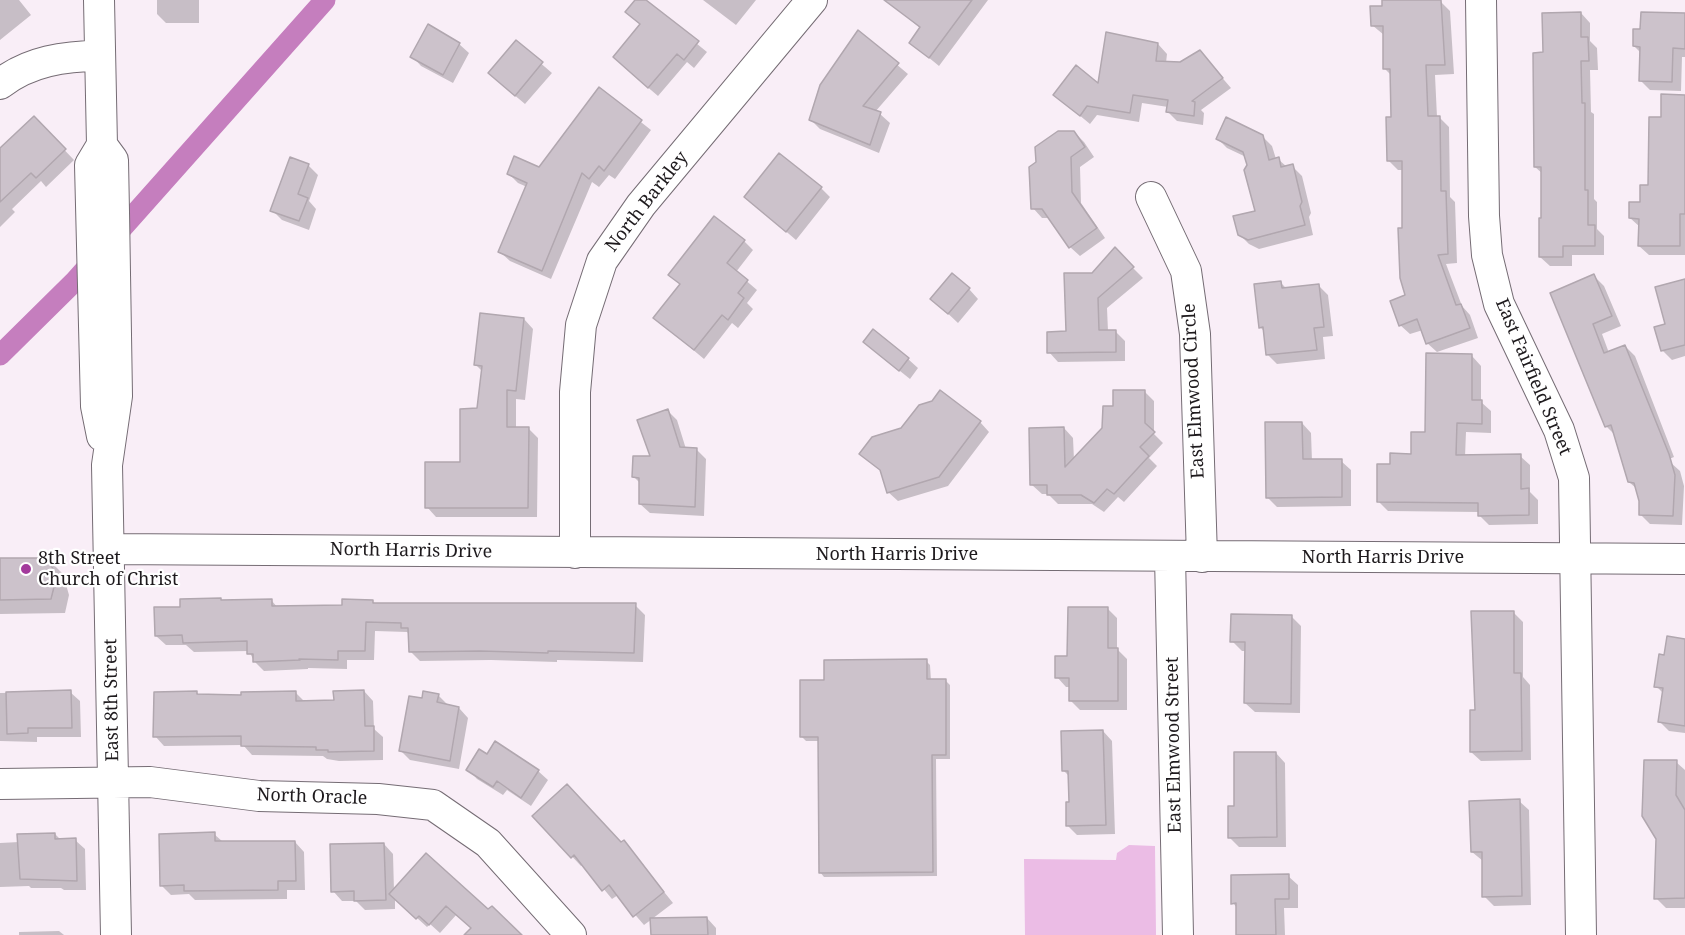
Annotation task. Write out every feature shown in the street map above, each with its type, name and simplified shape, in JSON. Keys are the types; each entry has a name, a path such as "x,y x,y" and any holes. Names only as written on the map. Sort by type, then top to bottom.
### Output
{"street":[{"name":"East 8th Street","path":"99,0 102,145 90,165 92,238 104,289 117,396 107,465 116,935"},
{"name":"North Barkley","path":"575,553 575,392 581,325 602,261 641,205 812,0"},
{"name":"East Fairfield Street","path":"1481,0 1484,216 1487,255 1499,304 1559,430 1574,478 1581,935"},
{"path":"0,84 9,77 43,62 75,56 100,56"},
{"name":"East 8th Street","path":"102,145 113,160 114,212 104,289"},
{"name":"East Elmwood Circle","path":"1151,198 1186,271 1195,334 1202,557"},
{"name":"North Harris Drive","path":"109,549 1685,560"},
{"name":"East Elmwood Street","path":"1170,556 1178,935"},
{"name":"North Oracle","path":"0,784 150,782 259,796 378,799 433,806 488,843 571,935"}],"shaded area":[{"path":"1129,845 1155,846 1156,935 1025,935 1024,859 1116,860 1117,853"}],"building":[{"path":"635,0 646,0 699,41 684,60 677,54 648,88 613,57 640,24 625,12"},
{"path":"884,0 972,0 929,58 909,43 920,27"},
{"path":"1382,0 1441,0 1445,65 1426,65 1428,116 1440,116 1441,191 1446,191 1448,254 1438,255 1456,305 1461,304 1470,328 1426,344 1417,319 1399,326 1390,301 1405,295 1400,278 1398,228 1402,228 1402,161 1387,161 1386,117 1391,117 1390,69 1383,69 1383,26 1371,26 1370,6 1382,6"},
{"path":"1581,12 1581,37 1588,37 1589,61 1581,61 1582,103 1585,103 1585,190 1588,190 1588,225 1595,225 1595,246 1563,246 1563,257 1539,257 1541,167 1534,167 1533,53 1543,52 1542,13"},
{"path":"1641,12 1685,13 1685,49 1673,48 1672,82 1639,81 1640,47 1633,46 1633,29 1640,29"},
{"path":"428,24 460,43 443,75 410,57"},
{"path":"858,30 899,63 863,106 881,112 870,145 809,120 820,85"},
{"path":"1106,32 1158,43 1156,61 1180,62 1200,50 1223,78 1192,101 1195,102 1194,116 1166,112 1168,100 1133,95 1130,113 1087,106 1080,116 1053,95 1076,65 1098,83"},
{"path":"516,40 543,62 515,96 488,73"},
{"path":"599,87 642,120 604,171 599,166 589,179 582,173 542,271 498,252 527,183 507,174 514,156 539,167"},
{"path":"1661,94 1685,95 1685,214 1680,214 1680,246 1638,246 1639,219 1629,218 1629,202 1640,202 1640,185 1648,185 1649,117 1661,117"},
{"path":"34,116 66,149 36,178 31,173 0,202 0,148"},
{"path":"1226,117 1263,135 1269,160 1279,157 1281,167 1293,164 1305,225 1248,240 1238,235 1233,216 1255,211 1244,170 1247,165 1243,152 1216,139"},
{"path":"1058,131 1074,131 1085,147 1071,157 1072,192 1097,228 1069,248 1042,209 1031,209 1029,167 1036,162 1035,147"},
{"path":"779,153 822,187 786,232 744,197"},
{"path":"290,157 309,164 298,194 308,198 299,221 270,211"},
{"path":"714,216 745,240 727,263 748,280 738,293 744,298 728,320 722,315 694,350 653,318 680,284 668,275"},
{"path":"1115,247 1134,267 1098,298 1099,330 1116,330 1116,352 1047,353 1047,332 1066,331 1064,273 1092,273"},
{"path":"952,273 970,288 948,314 930,299"},
{"path":"1594,274 1612,316 1593,324 1604,353 1625,345 1669,454 1675,475 1673,516 1639,515 1639,501 1634,483 1628,482 1611,425 1605,427 1550,293"},
{"path":"1685,279 1685,345 1661,351 1654,327 1665,324 1655,287"},
{"path":"1281,281 1282,288 1319,284 1324,327 1314,328 1317,350 1266,355 1263,327 1259,328 1254,284"},
{"path":"480,313 524,318 516,391 507,390 507,427 529,427 528,508 425,508 425,462 460,462 460,409 477,408 482,366 474,365"},
{"path":"873,329 909,358 899,371 863,342"},
{"path":"1426,353 1472,354 1472,400 1482,400 1482,424 1457,423 1456,455 1521,454 1521,489 1529,488 1529,515 1478,516 1478,503 1377,502 1377,464 1390,464 1390,453 1411,454 1411,432 1425,432"},
{"path":"940,390 981,421 939,477 887,493 880,470 859,454 872,437 901,428 919,405 932,401"},
{"path":"1113,390 1145,390 1145,423 1155,432 1140,447 1149,456 1114,494 1107,489 1094,503 1081,495 1047,495 1047,485 1030,485 1029,428 1064,427 1065,467 1102,428 1103,406 1113,406"},
{"path":"668,409 680,447 697,448 695,507 639,504 639,478 632,477 633,456 650,456 637,420"},
{"path":"1265,422 1302,422 1303,459 1342,459 1342,497 1266,498"},
{"name":"8th Street Church of Christ","path":"0,558 49,558 56,579 51,599 0,600"},
{"path":"221,598 221,600 272,599 272,606 342,605 342,599 373,600 373,603 636,603 634,653 409,652 408,628 401,628 401,623 366,622 365,651 338,651 338,660 299,659 253,662 253,654 247,654 247,641 183,643 182,635 155,636 154,607 180,607 180,599"},
{"path":"1068,607 1108,607 1108,648 1118,648 1118,701 1069,701 1069,678 1055,678 1055,656 1067,656"},
{"path":"1471,611 1514,611 1514,673 1521,673 1522,751 1470,752 1470,710 1475,710"},
{"path":"1231,614 1292,615 1291,704 1244,703 1245,642 1230,642"},
{"path":"1667,636 1685,639 1685,726 1658,722 1663,688 1654,687 1659,654 1664,655"},
{"path":"927,659 927,679 946,679 946,755 932,755 933,872 819,873 818,737 800,737 800,680 824,680 824,660"},
{"path":"71,690 72,728 28,728 28,733 7,734 6,692"},
{"path":"364,690 365,726 374,726 374,751 328,752 328,750 316,750 316,747 241,746 241,736 153,737 154,692 197,691 197,694 241,695 241,692 296,691 296,701 334,700 333,691"},
{"path":"423,691 439,694 437,702 459,707 450,761 399,751 409,696 422,698"},
{"path":"1103,730 1106,825 1066,826 1066,802 1069,802 1068,771 1062,771 1061,731"},
{"path":"495,741 539,770 521,798 497,781 493,787 466,770 479,749 487,754"},
{"path":"1234,752 1276,752 1277,837 1228,838 1228,806 1234,806"},
{"path":"1644,760 1677,760 1676,795 1685,810 1685,898 1654,899 1656,839 1642,816"},
{"path":"567,784 621,842 624,840 664,892 633,917 609,885 602,891 574,855 571,858 532,816"},
{"path":"1520,799 1522,896 1482,897 1482,852 1471,852 1469,801"},
{"path":"215,832 215,841 295,841 296,881 278,881 278,890 184,891 184,885 160,886 159,834"},
{"path":"55,833 55,839 76,838 77,881 20,879 17,834"},
{"path":"384,843 386,900 354,901 354,891 331,892 330,844"},
{"path":"426,853 488,909 492,906 522,935 464,935 471,928 446,906 429,925 419,916 416,919 389,894"},
{"path":"1289,874 1289,899 1275,899 1276,935 1236,935 1236,903 1231,904 1231,875"},
{"path":"707,917 708,935 651,935 650,918"}],"waterway":[{"path":"0,355 75,281 325,0"}],"place":[{"name":"8th Street Church of Christ","path":"26,569"}]}
